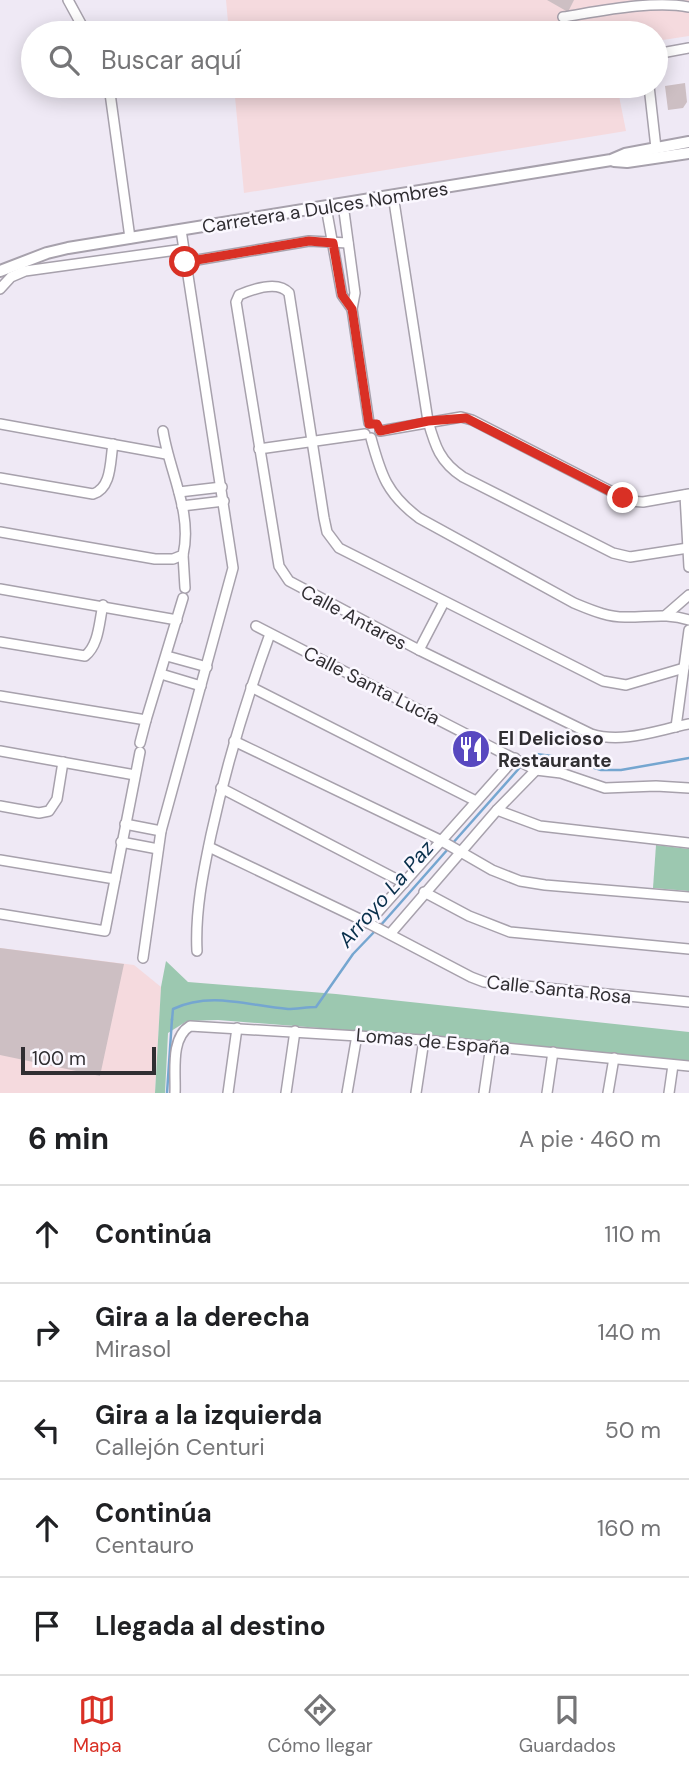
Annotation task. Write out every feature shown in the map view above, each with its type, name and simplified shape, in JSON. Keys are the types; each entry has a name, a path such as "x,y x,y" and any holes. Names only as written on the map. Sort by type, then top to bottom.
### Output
{"main road":[{"name":"Carretera a Dulces Nombres","path":"0,271 47,253 611,160 625,154 689,142"},
{"name":"Carretera a Dulces Nombres","path":"611,160 627,162 689,153"}],"street":[{"path":"68,0 79,21"},
{"path":"564,17 658,2 689,7"},
{"path":"668,52 689,48"},
{"path":"111,98 130,238"},
{"path":"650,98 656,148"},
{"path":"393,195 428,421 435,447 442,460 450,468 613,554 630,557 688,548"},
{"path":"343,204 355,293 352,309 369,424 366,426 381,475 390,492 403,507 419,518 574,603 625,618 666,615 689,620"},
{"path":"326,207 342,295 352,309"},
{"path":"143,958 161,831 233,568 181,230"},
{"path":"185,262 309,241 348,243"},
{"path":"0,289 11,277 25,271 184,249"},
{"name":"Calle Antares","path":"312,441 289,293 286,289 275,286 242,293 237,298 282,575 297,587 419,650 578,728 604,738 617,739 689,724"},
{"path":"260,449 312,441 368,436 375,438 380,431 428,421 461,417 472,420 630,501 643,502 687,494 689,567"},
{"path":"0,424 166,454"},
{"path":"369,424 377,424 380,431"},
{"path":"0,914 105,931 146,720 184,593 183,506 166,454 163,431"},
{"path":"312,441 324,519 332,541 352,555 603,681 626,685 684,668"},
{"path":"0,478 93,494 100,492 105,485 113,444"},
{"path":"179,492 222,487"},
{"path":"183,506 223,501"},
{"path":"0,532 163,560 183,555"},
{"path":"0,589 177,620"},
{"path":"666,615 689,595"},
{"path":"419,650 444,602"},
{"path":"0,642 85,656 93,647 103,605"},
{"name":"Calle Santa Lucía","path":"256,626 535,769 561,773 605,788 689,788"},
{"path":"676,727 689,631"},
{"path":"197,951 199,898 221,788 270,634"},
{"path":"167,656 207,667"},
{"path":"161,674 201,686"},
{"path":"251,687 475,801"},
{"path":"0,696 146,720"},
{"path":"234,741 442,841 492,870 528,883 689,897"},
{"path":"0,751 135,775"},
{"path":"371,925 475,801 516,758"},
{"path":"0,806 39,813 49,811 57,799 63,762"},
{"path":"388,933 535,769"},
{"path":"221,788 404,883"},
{"path":"497,810 540,826 689,843"},
{"path":"124,824 161,831"},
{"path":"121,842 158,849"},
{"name":"Calle Santa Rosa","path":"209,846 484,982 689,1002"},
{"path":"0,860 115,879"},
{"path":"424,892 469,916 520,934 689,949"},
{"name":"Lomas de España","path":"175,1093 176,1054 180,1035 190,1026 491,1045 689,1066"},
{"path":"228,1093 237,1028"},
{"path":"286,1093 295,1031"},
{"path":"347,1093 357,1035"},
{"path":"416,1093 424,1040"},
{"path":"484,1093 491,1045"},
{"path":"547,1093 553,1052"},
{"path":"608,1093 614,1058"},
{"path":"669,1093 673,1065"}],"shaded area":[{"path":"226,0 689,0 689,36 668,39 668,21 228,21"},
{"path":"235,98 619,98 626,131 244,193"},
{"path":"0,948 134,965 161,987 155,1093 0,1093"}],"green space":[{"path":"656,845 689,849 689,891 653,888"},
{"path":"166,961 188,982 336,994 689,1032 689,1061 495,1042 218,1020 187,1021 168,1033 165,1093 155,1093 161,987"}],"building":[{"path":"547,0 574,0 568,12"},
{"path":"685,83 687,102 683,108 668,110 668,86"},
{"path":"0,948 124,964 100,1076 0,1055"}],"waterway":[{"name":"Arroyo La Paz","path":"526,760 536,754 560,757 601,770 621,770 689,758"},
{"name":"Arroyo La Paz","path":"452,844 522,765"},
{"name":"Arroyo La Paz","path":"380,926 448,849"},
{"name":"Arroyo La Paz","path":"172,1020 173,1009 202,1001 230,1001 288,1009 316,1007 353,954 376,930"},
{"name":"Arroyo La Paz","path":"167,1093 172,1019"}],"place":[{"name":"El Delicioso Restaurante","path":"471,749"}],"route":[{"path":"185,262 309,241 333,243 342,295 352,309 369,424 377,424 380,431 428,421 466,418 623,498"}]}
